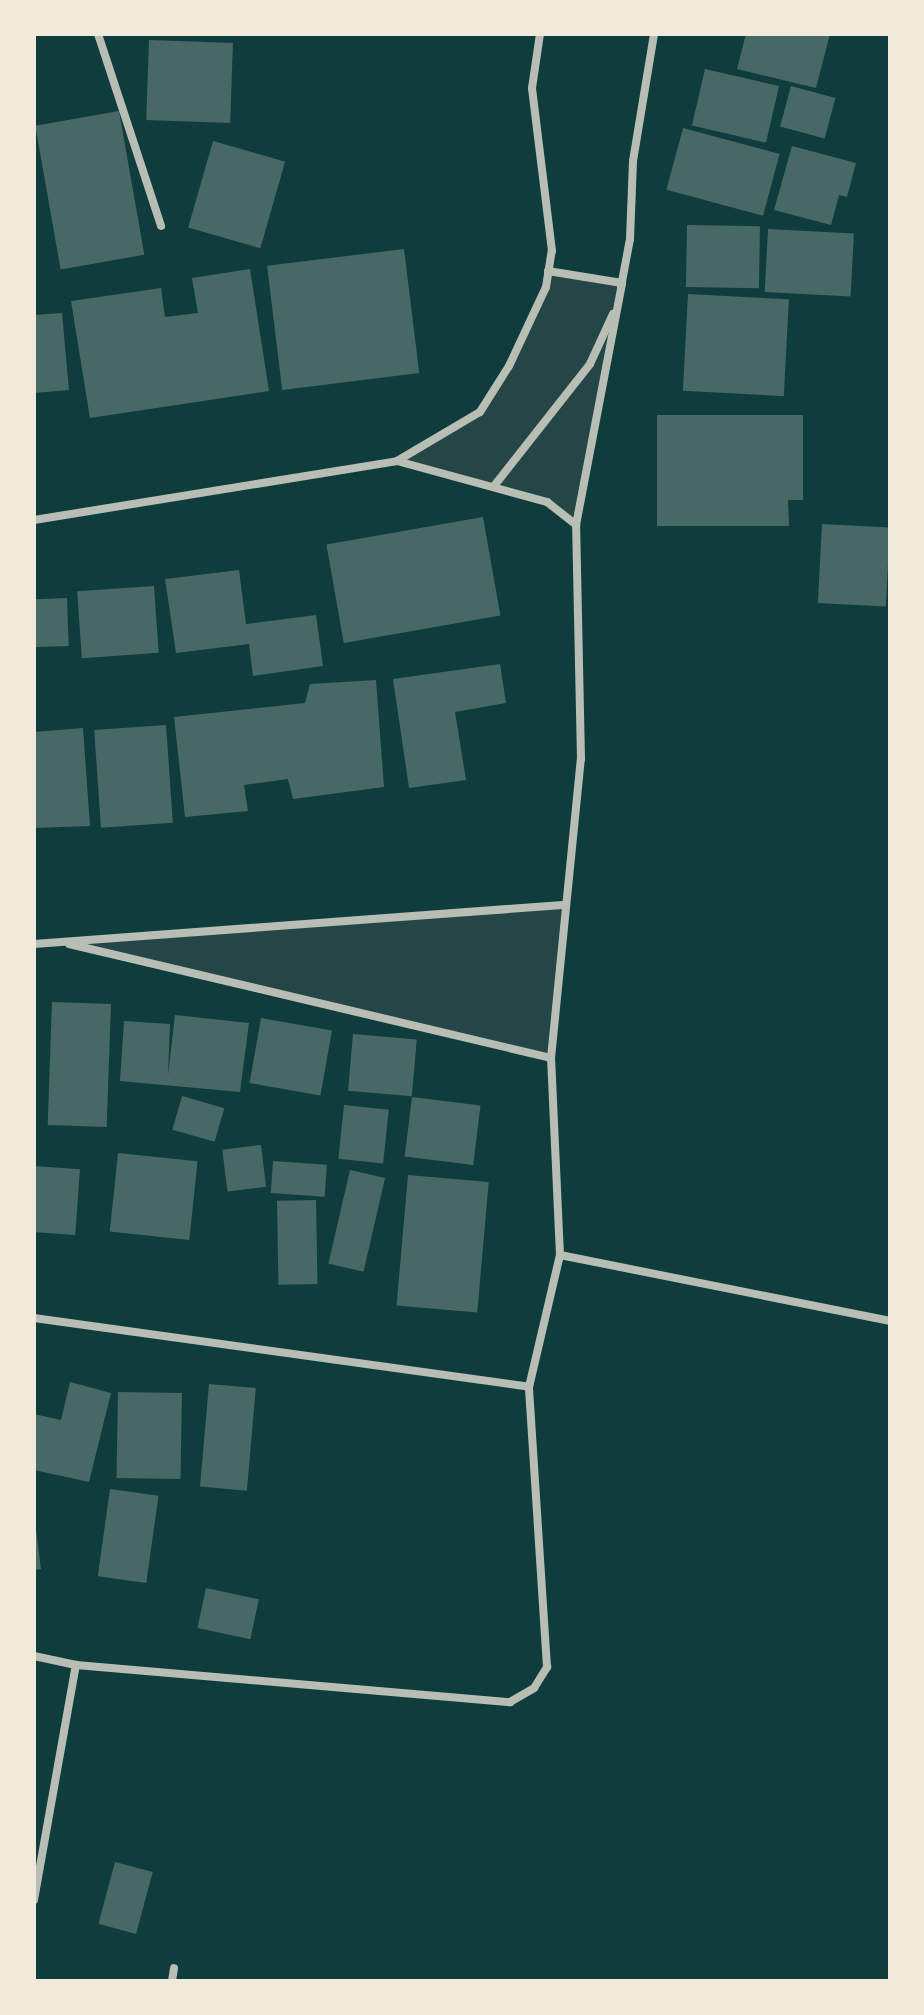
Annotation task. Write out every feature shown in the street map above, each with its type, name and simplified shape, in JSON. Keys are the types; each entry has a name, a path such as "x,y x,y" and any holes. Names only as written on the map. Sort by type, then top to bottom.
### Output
{"street":[{"path":"98,34 161,226"},
{"path":"34,520 397,461 480,412 509,366 548,271 552,251 532,88 540,34"},
{"path":"34,1656 76,1665 510,1702 534,1688 547,1667 529,1387 560,1255 551,1058 563,905 581,759 576,525 630,239 633,161 654,34"},
{"path":"548,271 622,283"},
{"path":"494,486 590,364 622,283"},
{"path":"397,461 547,502 576,525"},
{"path":"34,944 563,905"},
{"path":"59,942 551,1058"},
{"path":"560,1255 890,1321"},
{"path":"34,1318 529,1387"},
{"path":"34,1900 76,1665"},
{"path":"172,1981 174,1968"}],"shaded area":[{"path":"548,271 622,283 576,525 547,502 397,461 480,412 509,366"},
{"path":"563,905 551,1058 59,942"}],"building":[{"path":"746,34 830,34 816,88 737,69"},
{"path":"149,40 233,43 230,123 146,120"},
{"path":"705,69 779,86 766,143 692,126"},
{"path":"791,86 835,98 825,138 780,127"},
{"path":"119,111 144,255 61,270 35,126"},
{"path":"683,128 780,154 763,216 666,190"},
{"path":"213,141 285,162 260,248 188,228"},
{"path":"792,146 856,163 847,197 839,195 831,225 774,210"},
{"path":"687,225 760,226 759,288 686,287"},
{"path":"768,229 854,234 851,296 765,292"},
{"path":"404,249 419,373 282,390 267,266"},
{"path":"250,269 269,391 90,418 71,301 161,288 165,317 198,313 192,278"},
{"path":"688,294 789,299 784,396 683,391"},
{"path":"62,313 69,390 34,393 34,315"},
{"path":"657,415 803,415 803,500 788,500 789,526 657,526"},
{"path":"483,517 500,615 344,643 326,545"},
{"path":"822,524 890,528 886,606 818,603"},
{"path":"239,570 246,624 316,615 323,666 253,676 249,644 176,653 165,579"},
{"path":"154,586 159,653 82,658 77,591"},
{"path":"67,598 69,646 36,647 34,599"},
{"path":"500,664 506,703 455,712 466,780 409,788 393,679"},
{"path":"376,680 384,787 293,799 288,779 244,785 248,811 185,817 174,717 305,703 310,684"},
{"path":"166,725 173,823 101,828 94,730"},
{"path":"83,728 90,826 34,828 34,732"},
{"path":"52,1002 111,1004 107,1127 48,1125"},
{"path":"175,1015 249,1023 240,1092 120,1081 124,1021 170,1024 168,1075"},
{"path":"261,1018 332,1031 320,1095 250,1083"},
{"path":"353,1034 417,1040 412,1096 348,1091"},
{"path":"182,1096 224,1108 215,1142 172,1130"},
{"path":"412,1097 480,1105 473,1165 405,1157"},
{"path":"344,1105 389,1110 383,1163 338,1159"},
{"path":"261,1145 266,1187 227,1191 222,1150"},
{"path":"118,1153 198,1161 189,1240 110,1232"},
{"path":"273,1161 327,1165 325,1197 271,1193"},
{"path":"34,1166 80,1169 75,1235 34,1232"},
{"path":"350,1170 385,1178 363,1272 328,1264"},
{"path":"408,1175 489,1182 477,1313 397,1306"},
{"path":"316,1200 317,1284 278,1285 277,1201"},
{"path":"70,1382 111,1393 89,1482 34,1470 34,1414 61,1420"},
{"path":"209,1384 256,1388 247,1491 200,1487"},
{"path":"118,1392 182,1393 180,1479 116,1478"},
{"path":"110,1489 159,1496 146,1583 98,1576"},
{"path":"34,1513 41,1569 34,1570"},
{"path":"206,1588 259,1599 250,1639 197,1628"},
{"path":"115,1862 153,1872 136,1934 98,1924"}]}
